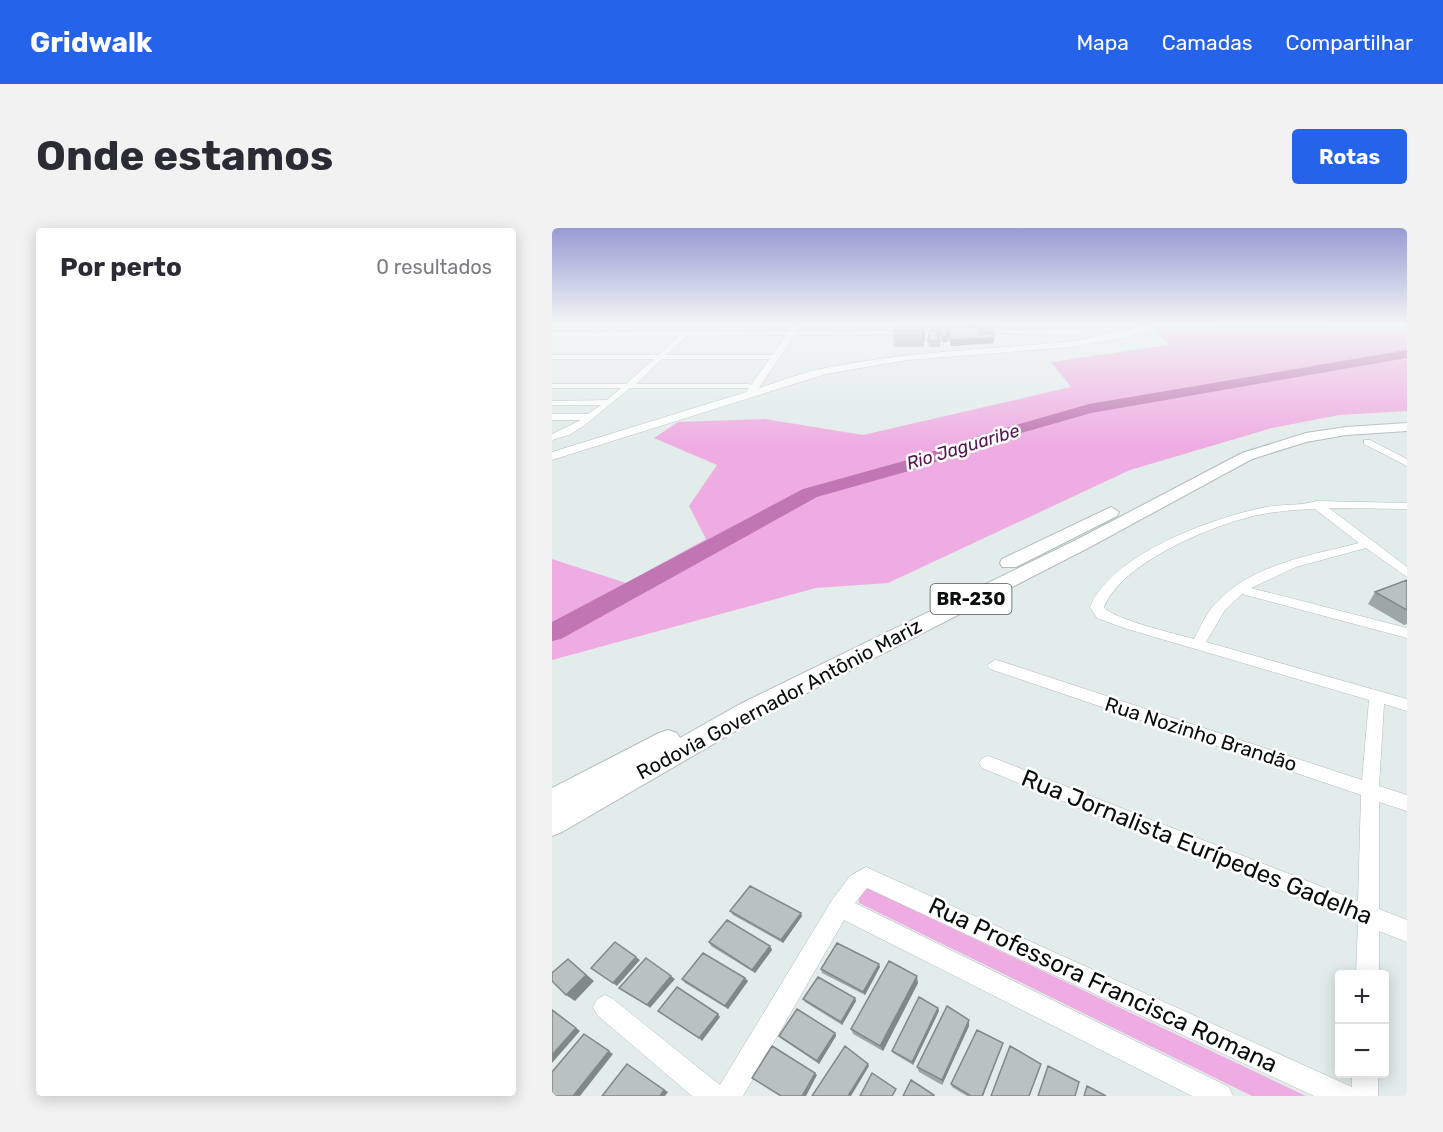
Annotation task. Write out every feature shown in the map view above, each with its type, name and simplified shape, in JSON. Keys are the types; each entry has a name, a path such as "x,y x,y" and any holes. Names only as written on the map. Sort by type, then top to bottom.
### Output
{"highway":[{"name":"Rodovia Governador Antônio Mariz","path":"552,802 815,662 1066,534 1251,445 1307,431 1407,422"},
{"name":"Rodovia Governador Antônio Mariz","path":"552,823 749,711 1084,543 1247,456 1275,445 1310,436 1407,427"}],"main road":[{"path":"751,388 770,364"},
{"path":"552,456 751,388 836,364"},
{"path":"552,447 751,388 871,364"},
{"path":"801,372 813,374"}],"street":[{"path":"552,437 562,435 590,417 652,364"},
{"path":"552,386 751,388"},
{"path":"552,402 607,402"},
{"path":"552,417 590,417"},
{"path":"1367,442 1407,463"},
{"path":"1405,506 1316,504 1277,507 1236,515 1190,533 1137,564 1107,589 1097,604 1102,615 1129,626 1407,705"},
{"path":"1316,504 1407,573"},
{"path":"1197,646 1209,622 1223,603 1239,589 1295,564 1368,544"},
{"path":"1239,589 1407,633"},
{"name":"Rua Nozinho Brandão","path":"995,665 1407,803"},
{"path":"1368,970 1370,790 1377,696"},
{"name":"Rua Jornalista Eurípedes Gadelha","path":"988,763 1407,931"},
{"name":"Rua Professora Francisca Romana","path":"1220,1096 840,907 863,878 870,877 1343,1096"},
{"path":"728,1096 840,907"},
{"path":"604,1007 712,1096"},
{"path":"1365,1078 1365,1096"}],"shaded area":[{"path":"1052,364 1407,364 1407,411 1339,415 1272,428 1130,470 888,583 816,588 552,660 552,559 626,583 706,539 689,506 717,465 654,438 678,422 765,419 863,435 1071,387"},
{"path":"857,883 1306,1096 1252,1096 859,903"}],"building":[{"path":"1407,580 1407,610 1375,592"},
{"path":"750,886 801,913 781,940 730,911"},
{"path":"727,920 770,946 752,970 709,942"},
{"path":"615,942 636,957 613,983 591,968"},
{"path":"837,943 879,964 863,992 821,969"},
{"path":"703,953 745,978 725,1006 682,979"},
{"path":"646,958 671,976 647,1005 619,988"},
{"path":"568,959 586,975 566,995 552,981 552,973"},
{"path":"889,961 917,976 880,1046 851,1029"},
{"path":"818,977 855,998 841,1022 803,999"},
{"path":"677,987 718,1014 699,1038 658,1011"},
{"path":"919,997 938,1008 912,1062 892,1051"},
{"path":"947,1006 969,1020 942,1080 917,1067"},
{"path":"797,1009 835,1033 817,1061 779,1036"},
{"path":"552,1010 576,1028 552,1055"},
{"path":"977,1030 1003,1043 982,1096 971,1096 951,1084"},
{"path":"584,1034 609,1051 573,1096 552,1096 552,1072"},
{"path":"772,1046 815,1073 802,1096 781,1096 752,1078"},
{"path":"845,1046 868,1064 848,1096 812,1096"},
{"path":"1010,1046 1041,1064 1029,1096 991,1096"},
{"path":"627,1064 664,1090 660,1096 602,1096"},
{"path":"1048,1066 1079,1082 1075,1096 1038,1096"},
{"path":"872,1073 896,1089 892,1096 860,1096"},
{"path":"911,1080 934,1095 934,1096 903,1096"},
{"path":"1087,1086 1106,1096 1084,1096"}],"waterway":[{"name":"Rio Jaguaribe","path":"552,633 810,493 910,465 991,437 1089,409 1352,364"}]}
